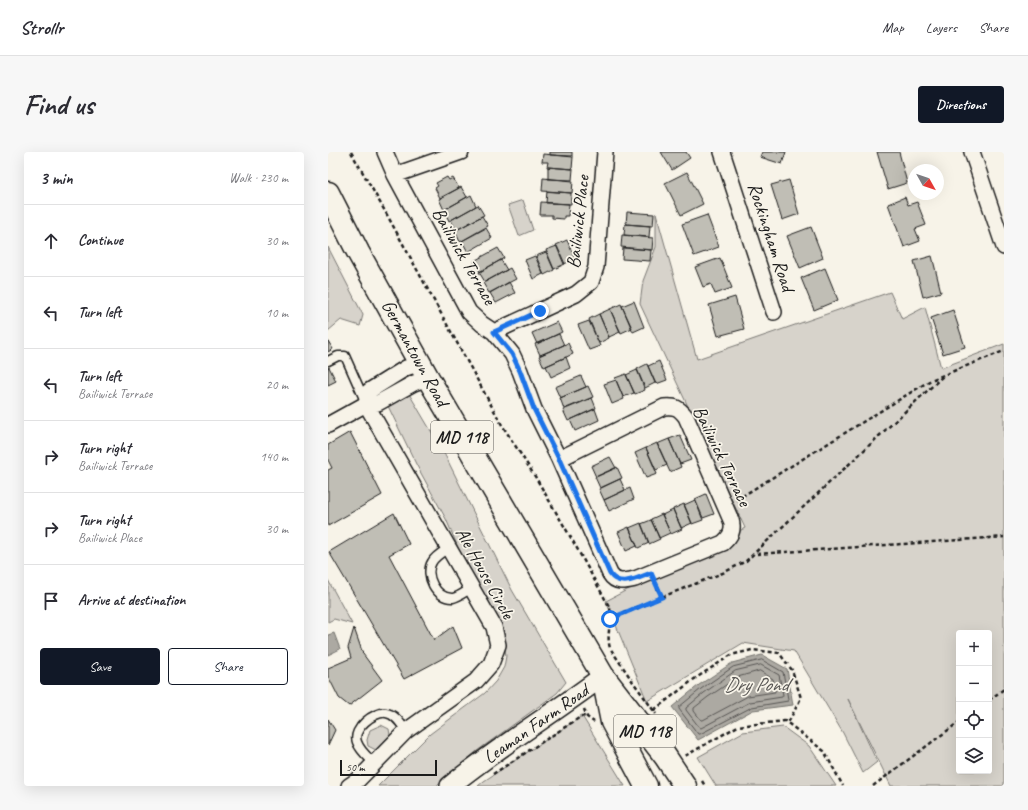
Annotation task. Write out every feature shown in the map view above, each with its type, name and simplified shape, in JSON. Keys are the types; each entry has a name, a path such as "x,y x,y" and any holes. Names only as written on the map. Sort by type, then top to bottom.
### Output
{"main road":[{"name":"Germantown Road","path":"328,193 358,252 424,370 603,676 664,756 693,783"},
{"name":"Germantown Road","path":"603,676 612,722 646,786"}],"street":[{"name":"Bailiwick Terrace","path":"385,152 395,175 469,312 482,324 494,332 512,354 534,409 559,459 612,578 616,581 636,579 723,543 729,538 733,526 731,520 686,417 677,407 664,407 559,459"},
{"path":"395,175 461,152"},
{"name":"Bailiwick Place","path":"494,332 576,294 591,282 596,267 605,152"},
{"name":"Rockingham Road","path":"722,152 774,312"},
{"path":"972,152 1004,247"},
{"path":"328,425 366,404 378,403 414,383 424,370"},
{"name":"Ale House Circle","path":"349,786 358,780 406,731 476,681 490,664 498,645 494,627 366,404"},
{"name":"Leaman Farm Road","path":"450,786 472,768 577,696 603,676"}],"lane":[{"name":"Ale House Circle","path":"328,361 338,356 345,356 366,404"},
{"path":"449,548 437,556 432,562 429,574 433,585 438,593 447,598 455,598 472,588"},
{"path":"374,763 359,748 356,740 358,731 364,722 374,715 386,712 395,717 406,731"}],"path":[{"path":"351,152 502,424 536,478 610,608 611,613 608,643 610,648 658,717"},
{"path":"725,506 930,380 1004,351"},
{"path":"610,619 725,572 746,561 944,375"},
{"path":"757,554 1004,537"},
{"path":"651,573 662,597"},
{"path":"654,710 693,680 731,655 752,650 779,653 792,670 800,698 788,723"},
{"path":"992,698 1004,689"},
{"path":"491,776 582,716 587,716"},
{"path":"688,762 684,756 738,726 785,721 824,751 843,786"},
{"path":"873,786 956,724"},
{"path":"693,783 705,786"}],"shaded area":[{"path":"523,200 533,230 519,236 508,205"},
{"path":"656,213 697,359 890,292 902,319 925,307 941,368 1004,344 1004,786 891,786 848,699 877,762 863,773 843,733 794,651 743,643 647,701 606,601 745,528 640,304 643,281 656,247"},
{"path":"328,247 363,315 360,326 341,320 328,331"},
{"path":"408,392 444,453 512,590 566,682 557,693 477,751 437,786 378,786 430,734 485,693 496,681 504,667 506,656 503,635 388,406"},
{"path":"328,580 352,624 334,619 328,622"},
{"path":"582,716 625,786 478,786 484,781"},
{"path":"381,725 389,729 390,735 376,750 368,746 367,740 370,730"},
{"path":"783,727 809,746 836,786 716,786 698,757 743,732"}],"water":[{"path":"334,633 340,649 328,655 328,635"},
{"name":"Dry Pond","path":"762,655 787,669 793,705 753,710 698,740 672,707 699,685 732,663"}],"building":[{"path":"550,152 572,152 572,156 550,155"},
{"path":"661,152 686,152 690,158 672,170"},
{"path":"762,152 786,152 782,164 760,157"},
{"path":"877,152 899,152 907,183 888,189"},
{"path":"543,154 573,157 572,169 547,167 548,162 542,162"},
{"path":"548,167 573,169 572,180 548,179"},
{"path":"687,172 703,204 681,215 665,183"},
{"path":"447,177 449,180 453,178 459,188 440,198 435,188 438,186 436,183"},
{"path":"543,178 573,181 572,193 542,191"},
{"path":"789,180 799,214 782,220 771,185"},
{"path":"461,187 467,197 444,210 439,199"},
{"path":"547,191 571,193 571,204 546,203"},
{"path":"471,195 476,206 449,221 444,210"},
{"path":"905,197 908,205 917,202 926,225 915,229 920,241 904,247 888,204"},
{"path":"541,202 569,204 568,216 564,216 564,219 552,218 552,215 540,215"},
{"path":"478,205 484,215 456,230 451,220"},
{"path":"627,212 654,214 653,226 626,224"},
{"path":"707,215 719,247 694,256 682,224"},
{"path":"482,216 488,226 460,242 455,231"},
{"path":"625,224 650,226 649,237 624,235"},
{"path":"811,227 823,258 800,268 787,236"},
{"path":"486,228 492,238 468,252 462,241"},
{"path":"622,235 653,238 652,250 621,247"},
{"path":"567,240 575,259 564,264 556,245"},
{"path":"557,246 565,264 554,269 546,250"},
{"path":"498,248 504,258 480,272 474,261"},
{"path":"623,248 651,250 650,261 622,259"},
{"path":"546,252 554,270 544,275 536,256"},
{"path":"535,256 543,274 533,279 525,260"},
{"path":"932,256 941,292 923,297 914,261"},
{"path":"720,258 732,288 715,294 711,284 703,287 695,267"},
{"path":"501,260 507,270 485,282 479,272"},
{"path":"510,268 516,279 489,293 483,283"},
{"path":"825,268 838,300 814,310 801,278"},
{"path":"509,282 515,293 496,303 490,293"},
{"path":"735,297 744,329 718,336 709,305"},
{"path":"634,301 644,327 633,332 622,306"},
{"path":"621,304 632,328 621,333 610,309"},
{"path":"610,309 620,332 609,337 599,314"},
{"path":"953,310 965,347 943,354 931,318"},
{"path":"599,314 609,338 599,343 589,319"},
{"path":"589,321 600,346 589,350 578,325"},
{"path":"557,322 562,332 537,344 532,333"},
{"path":"559,334 564,345 540,355 535,344"},
{"path":"328,341 333,349 328,352"},
{"path":"568,343 573,354 544,367 539,356"},
{"path":"566,357 570,368 551,377 546,366"},
{"path":"659,361 667,380 656,384 648,366"},
{"path":"647,364 655,383 645,388 637,369"},
{"path":"329,367 336,381 328,385 328,368"},
{"path":"637,370 645,390 635,394 626,375"},
{"path":"626,374 634,393 623,397 615,378"},
{"path":"581,376 586,387 560,398 555,387"},
{"path":"616,380 624,399 612,404 604,384"},
{"path":"588,386 593,397 564,409 560,398"},
{"path":"592,398 596,408 568,421 563,410"},
{"path":"595,409 599,420 575,431 570,420"},
{"path":"350,432 382,495 328,526 328,470 332,468 328,460 328,445"},
{"path":"680,435 691,460 680,464 669,439"},
{"path":"669,439 681,467 670,472 657,444"},
{"path":"657,443 667,465 656,470 646,448"},
{"path":"646,448 657,474 646,478 635,453"},
{"path":"610,457 616,468 596,477 591,466"},
{"path":"617,467 622,478 600,488 595,477"},
{"path":"620,479 625,490 604,500 599,489"},
{"path":"630,488 634,499 609,511 604,500"},
{"path":"706,494 714,514 703,518 695,499"},
{"path":"695,500 703,520 692,524 684,505"},
{"path":"684,504 692,523 681,528 673,509"},
{"path":"673,510 682,529 671,534 662,515"},
{"path":"394,513 409,544 389,555 434,640 453,626 462,648 404,679 329,552"},
{"path":"662,514 670,533 659,538 651,519"},
{"path":"651,520 660,539 649,544 641,524"},
{"path":"641,523 649,543 638,548 629,528"},
{"path":"629,527 637,546 626,551 618,532"},
{"path":"354,628 363,654 382,680 349,706 339,698 328,676 328,668 351,658 348,648"},
{"path":"328,719 335,730 328,745"}],"route":[{"path":"540,311 494,332 512,354 534,409 559,459 612,578 616,581 626,581 651,573 662,597 610,619"}]}
